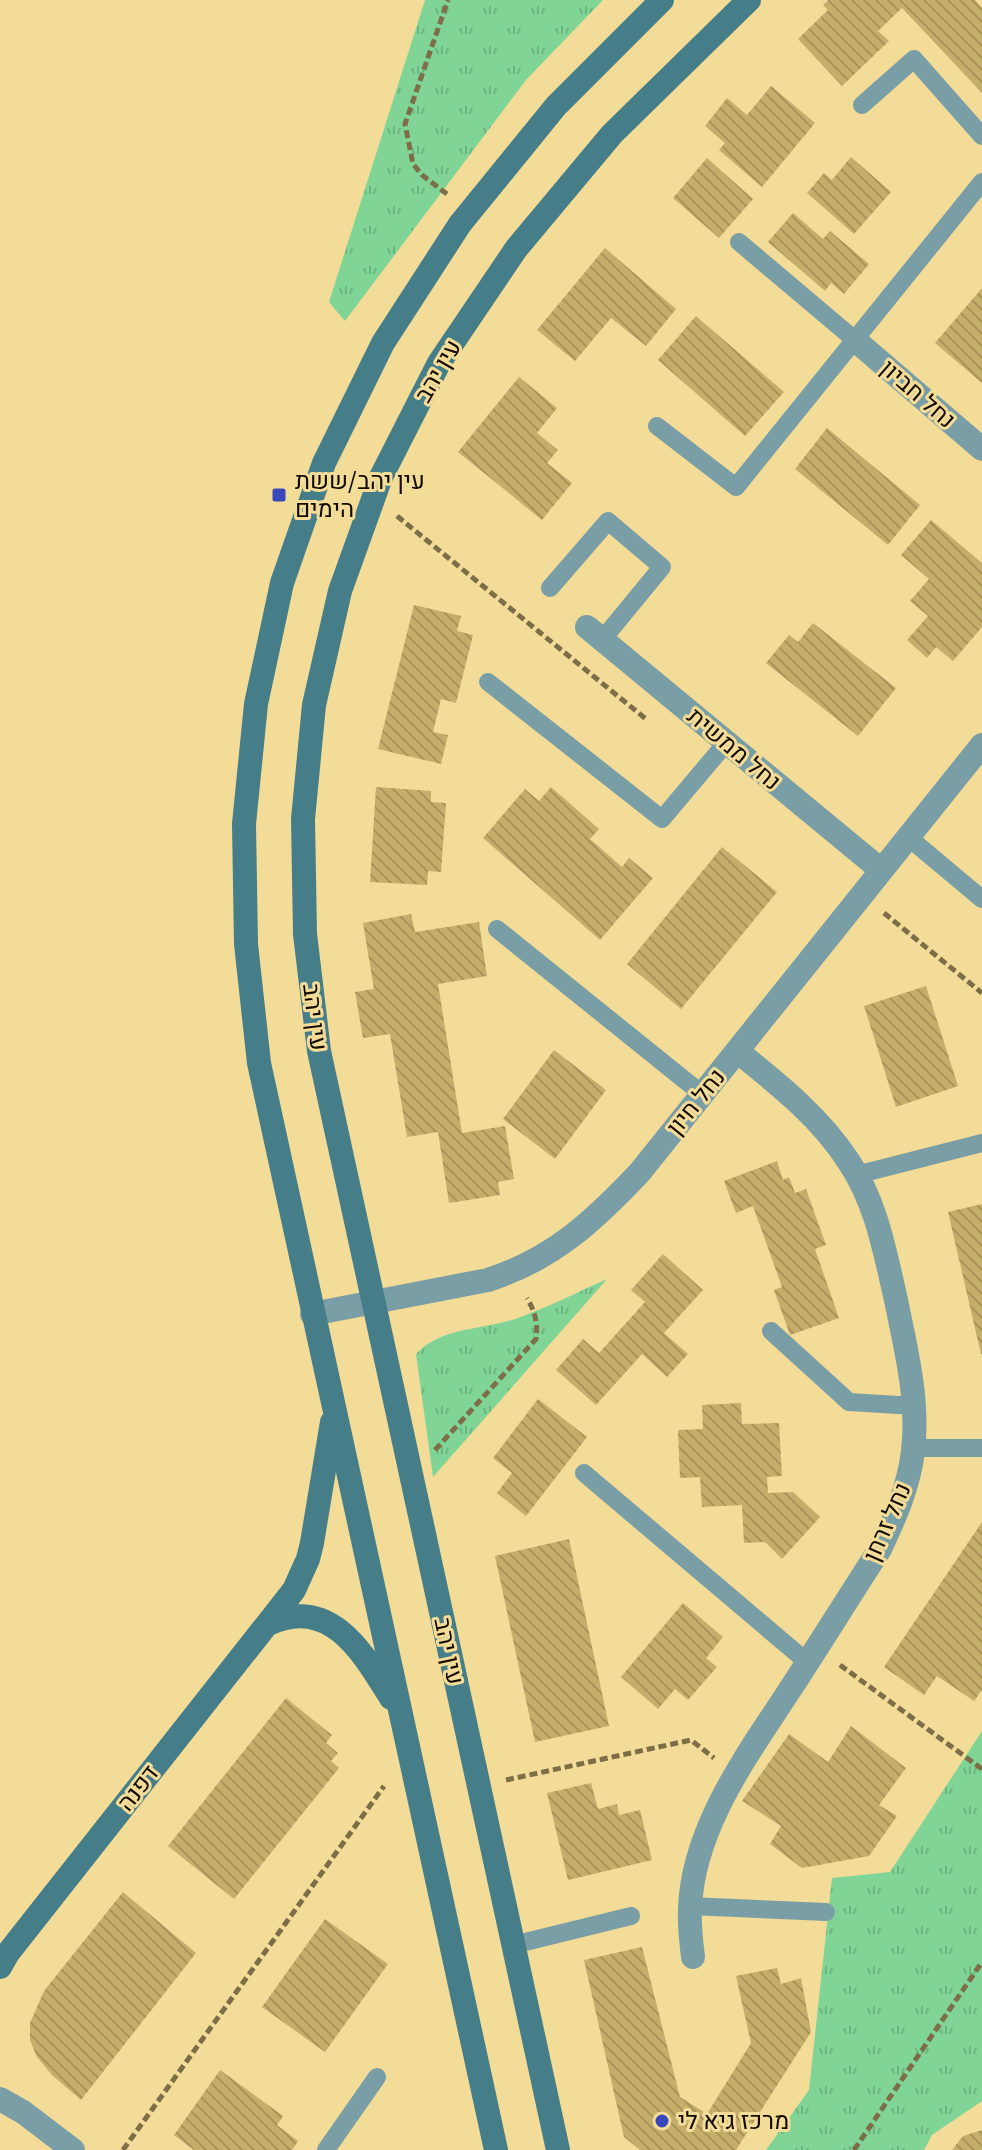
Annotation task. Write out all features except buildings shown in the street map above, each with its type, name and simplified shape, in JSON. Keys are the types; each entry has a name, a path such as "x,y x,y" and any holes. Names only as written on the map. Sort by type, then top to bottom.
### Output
{"street":[{"path":"496,2150 259,1063 246,944 244,824 256,704 282,583 324,463 383,343 470,211 556,106 662,0"},
{"name":"עין יהב","path":"558,2150 319,1051 305,934 303,819 314,705 340,591 381,477 439,363 516,249 612,134 749,0"},
{"name":"נחל חביון","path":"855,340 982,449"},
{"name":"נחל ממשית","path":"594,634 881,870"},
{"name":"נחל חיון","path":"312,1314 463,1286 512,1272 575,1235 640,1172 982,745"},
{"name":"נחל זרחן","path":"693,1957 690,1906 705,1838 736,1775 880,1549 906,1485 913,1448 915,1406 908,1358 874,1211 838,1146 808,1112 737,1051"},
{"name":"דפנה","path":"3,1960 294,1590 308,1559 334,1408"},
{"path":"268,1624 301,1616 323,1621 344,1633 361,1651 400,1711"},
{"path":"0,2088 23,2112"},
{"path":"0,2099 23,2112 73,2150"}],"lane":[{"path":"862,105 914,59 982,136"},
{"path":"657,426 736,487 982,182"},
{"path":"739,242 855,340"},
{"path":"550,588 608,521 662,567 594,634"},
{"path":"488,682 662,819 726,743"},
{"path":"908,837 982,899"},
{"path":"497,929 702,1094"},
{"path":"856,1175 982,1143"},
{"path":"771,1331 849,1402 915,1406"},
{"path":"913,1448 982,1448"},
{"path":"584,1473 812,1655"},
{"path":"690,1906 826,1912"},
{"path":"513,1945 631,1916"},
{"path":"326,2150 377,2077"}],"path":[{"path":"448,0 405,124 413,164 422,175 470,211"},
{"path":"411,1478 536,1339 538,1326 535,1311 512,1272"},
{"path":"812,1655 982,1769"},
{"path":"478,1786 691,1740 736,1775"},
{"path":"123,2150 384,1786"},
{"path":"854,2150 982,1962"}],"green space":[{"path":"425,0 603,0 526,80 345,321 329,302"},
{"path":"607,1279 433,1477 416,1354 437,1339 462,1330 515,1319"},
{"path":"982,1731 982,2101 932,2135 924,2150 766,2150 809,2090 832,1878 890,1872"}],"place":[{"name":"עין יהב/ששת הימים","path":"279,495"},
{"name":"מרכז גיא לי","path":"662,2121"}]}
